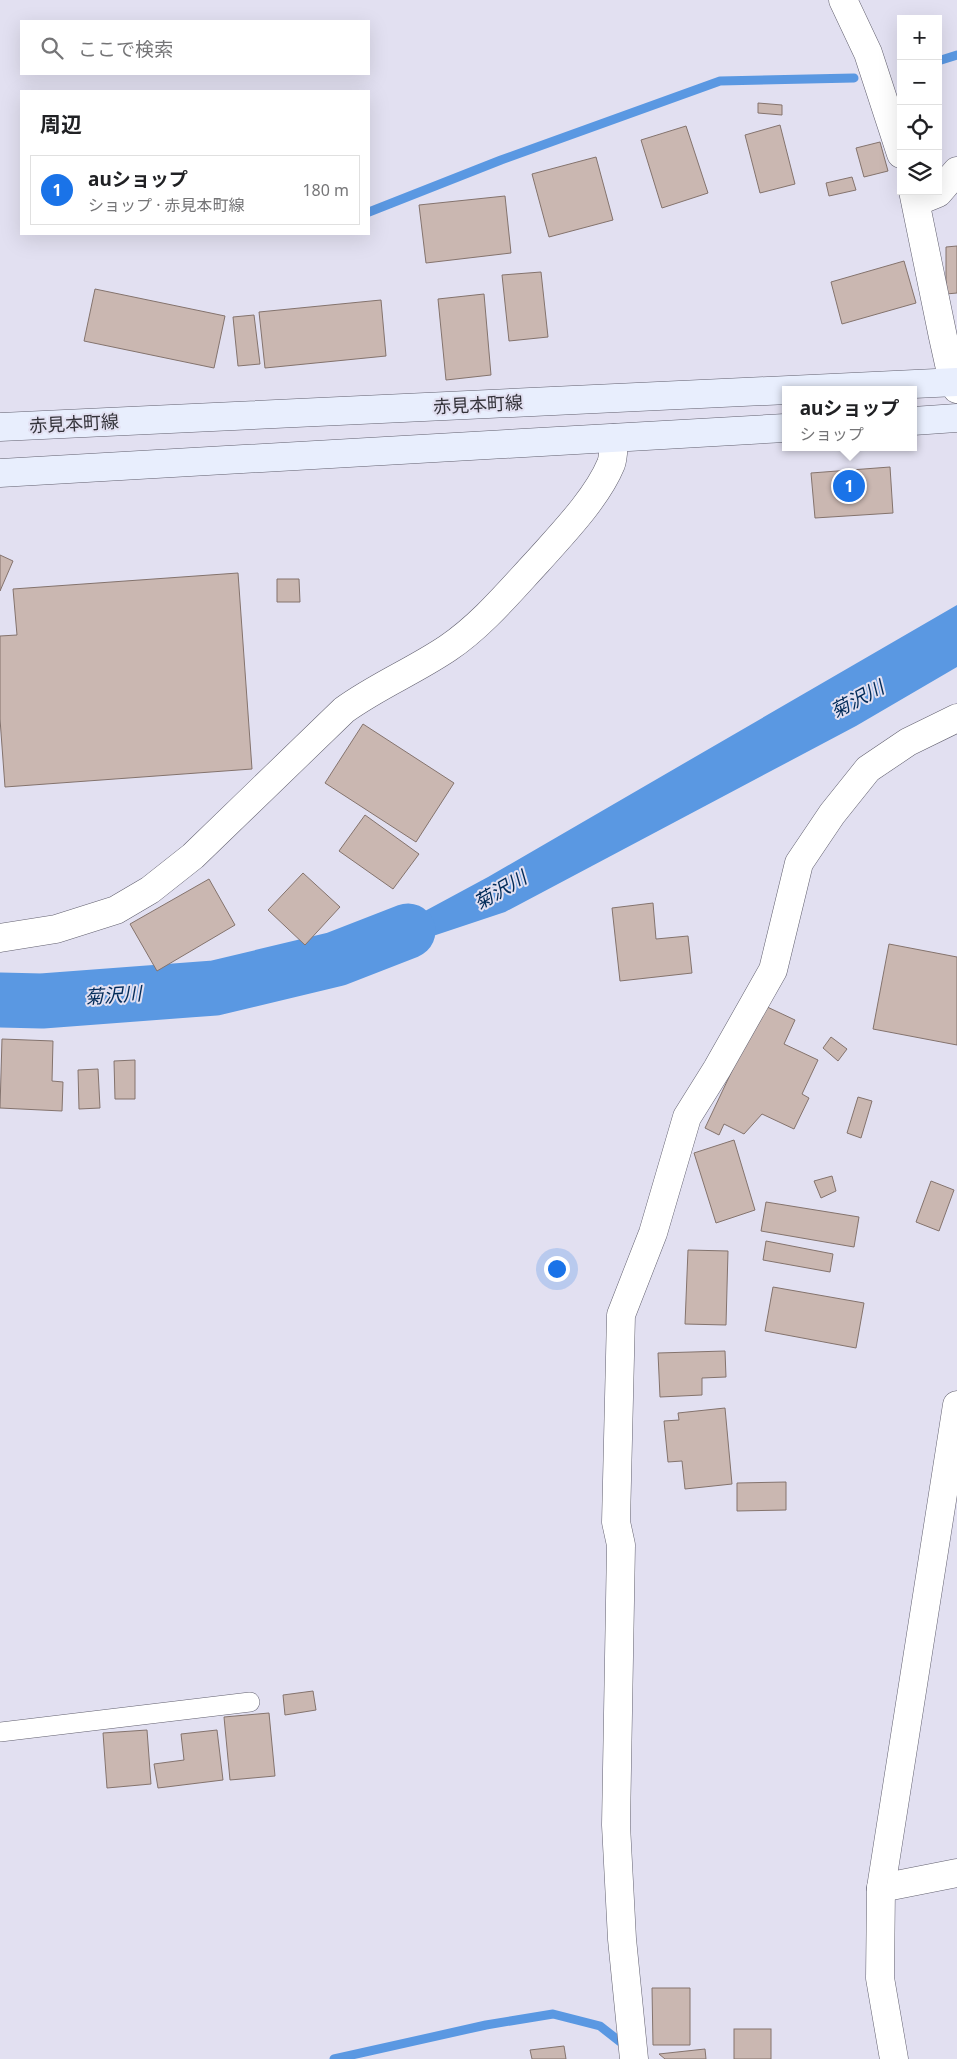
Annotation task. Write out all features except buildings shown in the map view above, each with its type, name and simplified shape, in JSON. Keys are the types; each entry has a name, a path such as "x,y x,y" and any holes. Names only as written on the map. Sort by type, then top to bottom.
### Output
{"main road":[{"name":"赤見本町線","path":"912,386 956,384"},
{"name":"赤見本町線","path":"0,427 782,392"},
{"path":"917,421 957,418"},
{"path":"0,473 782,428"}],"street":[{"path":"843,0 868,53 900,150"},
{"path":"956,384 915,196 938,193 957,171"},
{"path":"0,938 56,929 116,910 150,890 192,856 344,710 362,697 419,667 469,632 506,596 561,535 601,484 612,462 614,438"},
{"path":"634,2059 622,1939 616,1824 621,1544 616,1522 621,1315 653,1233 687,1117 717,1069 773,970 799,863 832,814 868,769 908,742 957,718"},
{"path":"894,2059 880,1978 881,1888 957,1405"},
{"path":"881,1888 957,1873"}],"lane":[{"path":"0,1732 250,1702"}],"water":[{"path":"957,605 957,667 856,726 505,912 406,945 336,959 488,877"}],"waterway":[{"path":"941,60 957,55"},
{"path":"370,212 501,160 720,81 854,78"},
{"name":"菊沢川","path":"0,1000 42,1001 215,988 336,959 408,931"},
{"path":"334,2059 486,2025 553,2014 600,2026 628,2048"}],"place":[{"name":"auショップ","path":"849,486"}]}
